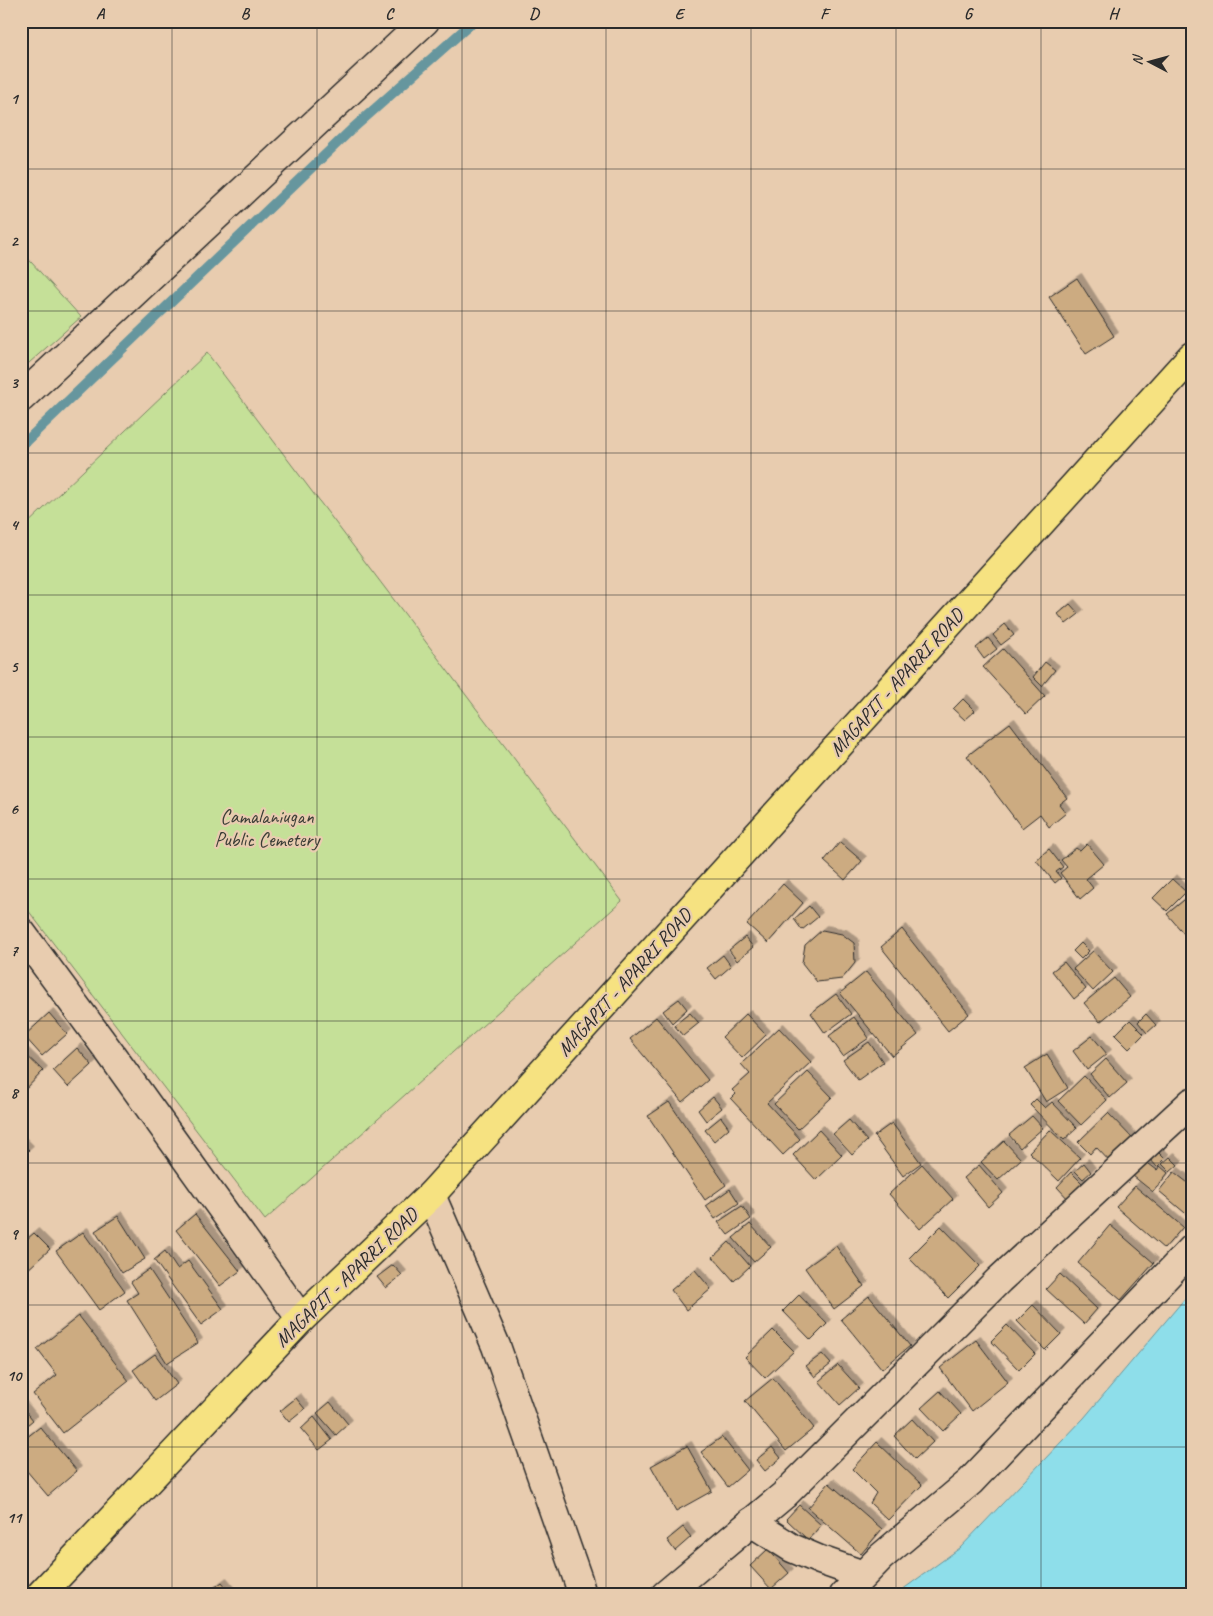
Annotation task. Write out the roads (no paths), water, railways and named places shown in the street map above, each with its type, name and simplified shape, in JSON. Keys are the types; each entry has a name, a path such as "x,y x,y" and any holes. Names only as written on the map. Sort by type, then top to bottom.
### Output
{"main road":[{"name":"MAGAPIT - APARRI ROAD","path":"40,1595 301,1319 431,1195 1192,356"}],"street":[{"path":"21,398 425,21"},
{"path":"21,932 301,1319"},
{"path":"665,1595 784,1495 999,1280 1192,1102"},
{"path":"431,1195 496,1346 582,1595"},
{"path":"844,1595 881,1557 970,1482 1192,1249"},
{"path":"752,1522 792,1548 864,1575"}],"water":[{"path":"1192,1290 1192,1595 895,1595 960,1548 1084,1418"}],"waterway":[{"path":"21,446 351,130 474,21"}],"park label":[{"name":"Camalaniugan Public Cemetery","path":"267,828"}]}
